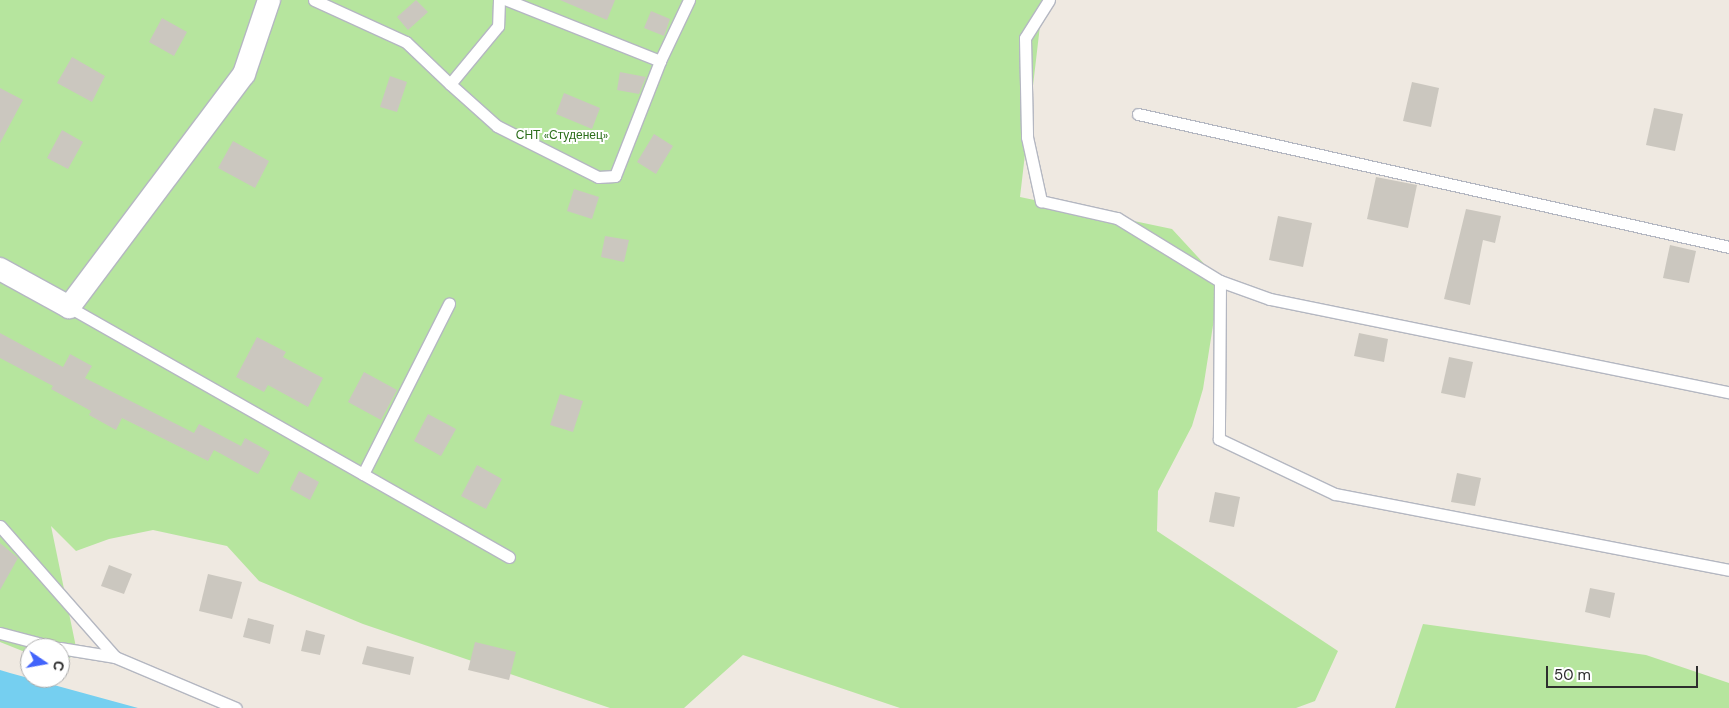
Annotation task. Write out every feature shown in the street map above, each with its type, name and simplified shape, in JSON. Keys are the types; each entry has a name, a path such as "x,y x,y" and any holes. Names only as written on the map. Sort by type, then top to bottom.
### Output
{"street":[{"path":"0,269 70,307 244,74 269,0"}],"lane":[{"path":"314,0 406,42 497,126 598,177 616,176 660,61 689,0"},
{"path":"450,84 498,26 499,0"},
{"path":"507,0 660,61"},
{"path":"1049,0 1026,38 1027,137 1041,201 1117,218 1220,282 1270,299 1729,392"},
{"path":"1138,114 1729,247"},
{"path":"1220,282 1219,439 1335,494 1729,570"},
{"path":"363,474 449,304"},
{"path":"70,307 509,557"},
{"path":"0,526 115,657"},
{"path":"0,633 20,638"},
{"path":"70,650 115,657 236,708"}],"green space":[{"name":"СНТ «Студенец»","path":"0,0 1043,0 1020,197 1172,229 1220,281 1203,389 1192,426 1158,491 1157,531 1338,651 1315,701 1296,708 900,708 743,655 684,708 610,708 363,624 259,581 227,546 153,530 109,539 76,551 51,526 77,652 70,658 70,638 20,638 20,650 0,642"},
{"path":"1423,624 1646,655 1729,683 1729,708 1395,708"}],"water":[{"path":"0,670 20,676 20,688 65,688 138,708 0,708"}],"building":[{"path":"416,0 428,12 408,30 397,17"},
{"path":"560,0 615,0 607,20"},
{"path":"651,11 670,19 664,36 644,28"},
{"path":"162,18 187,32 174,56 149,42"},
{"path":"72,57 105,76 92,102 57,83"},
{"path":"620,72 646,77 639,94 617,90"},
{"path":"390,76 407,82 397,112 380,107"},
{"path":"1412,82 1439,88 1431,127 1403,121"},
{"path":"0,88 23,100 0,143"},
{"path":"564,93 600,108 592,129 556,114"},
{"path":"1654,108 1683,114 1675,151 1646,145"},
{"path":"62,130 83,142 68,169 47,158"},
{"path":"654,134 673,146 656,174 637,162"},
{"path":"233,141 269,161 255,188 218,168"},
{"path":"1376,177 1417,185 1408,228 1367,219"},
{"path":"574,189 599,197 592,219 567,211"},
{"path":"1466,209 1501,216 1495,243 1483,240 1470,305 1444,299"},
{"path":"1278,216 1312,223 1303,267 1269,260"},
{"path":"605,236 629,240 624,262 601,257"},
{"path":"1670,245 1696,251 1689,283 1663,278"},
{"path":"0,333 63,367 70,354 92,366 85,378 194,433 199,424 241,446 245,438 270,452 258,474 214,450 208,461 122,418 116,430 89,415 91,411 51,389 53,386 0,358"},
{"path":"1359,333 1388,339 1384,362 1354,356"},
{"path":"257,337 286,352 283,357 323,378 308,407 268,385 264,392 236,377"},
{"path":"1449,357 1473,362 1465,398 1441,393"},
{"path":"364,372 397,390 381,420 348,402"},
{"path":"560,394 583,401 573,432 550,425"},
{"path":"428,414 456,429 441,456 414,441"},
{"path":"477,465 502,479 486,509 461,496"},
{"path":"299,471 319,482 310,500 290,489"},
{"path":"1457,473 1481,478 1475,506 1451,502"},
{"path":"1215,492 1240,497 1234,527 1209,522"},
{"path":"0,543 18,558 0,590"},
{"path":"109,565 132,574 124,594 101,586"},
{"path":"208,574 242,582 232,619 199,611"},
{"path":"1590,588 1615,593 1610,618 1585,612"},
{"path":"248,618 274,625 270,644 243,637"},
{"path":"306,630 325,635 320,655 301,651"},
{"path":"475,642 516,652 509,680 468,670"},
{"path":"367,646 414,657 410,675 362,664"}]}
